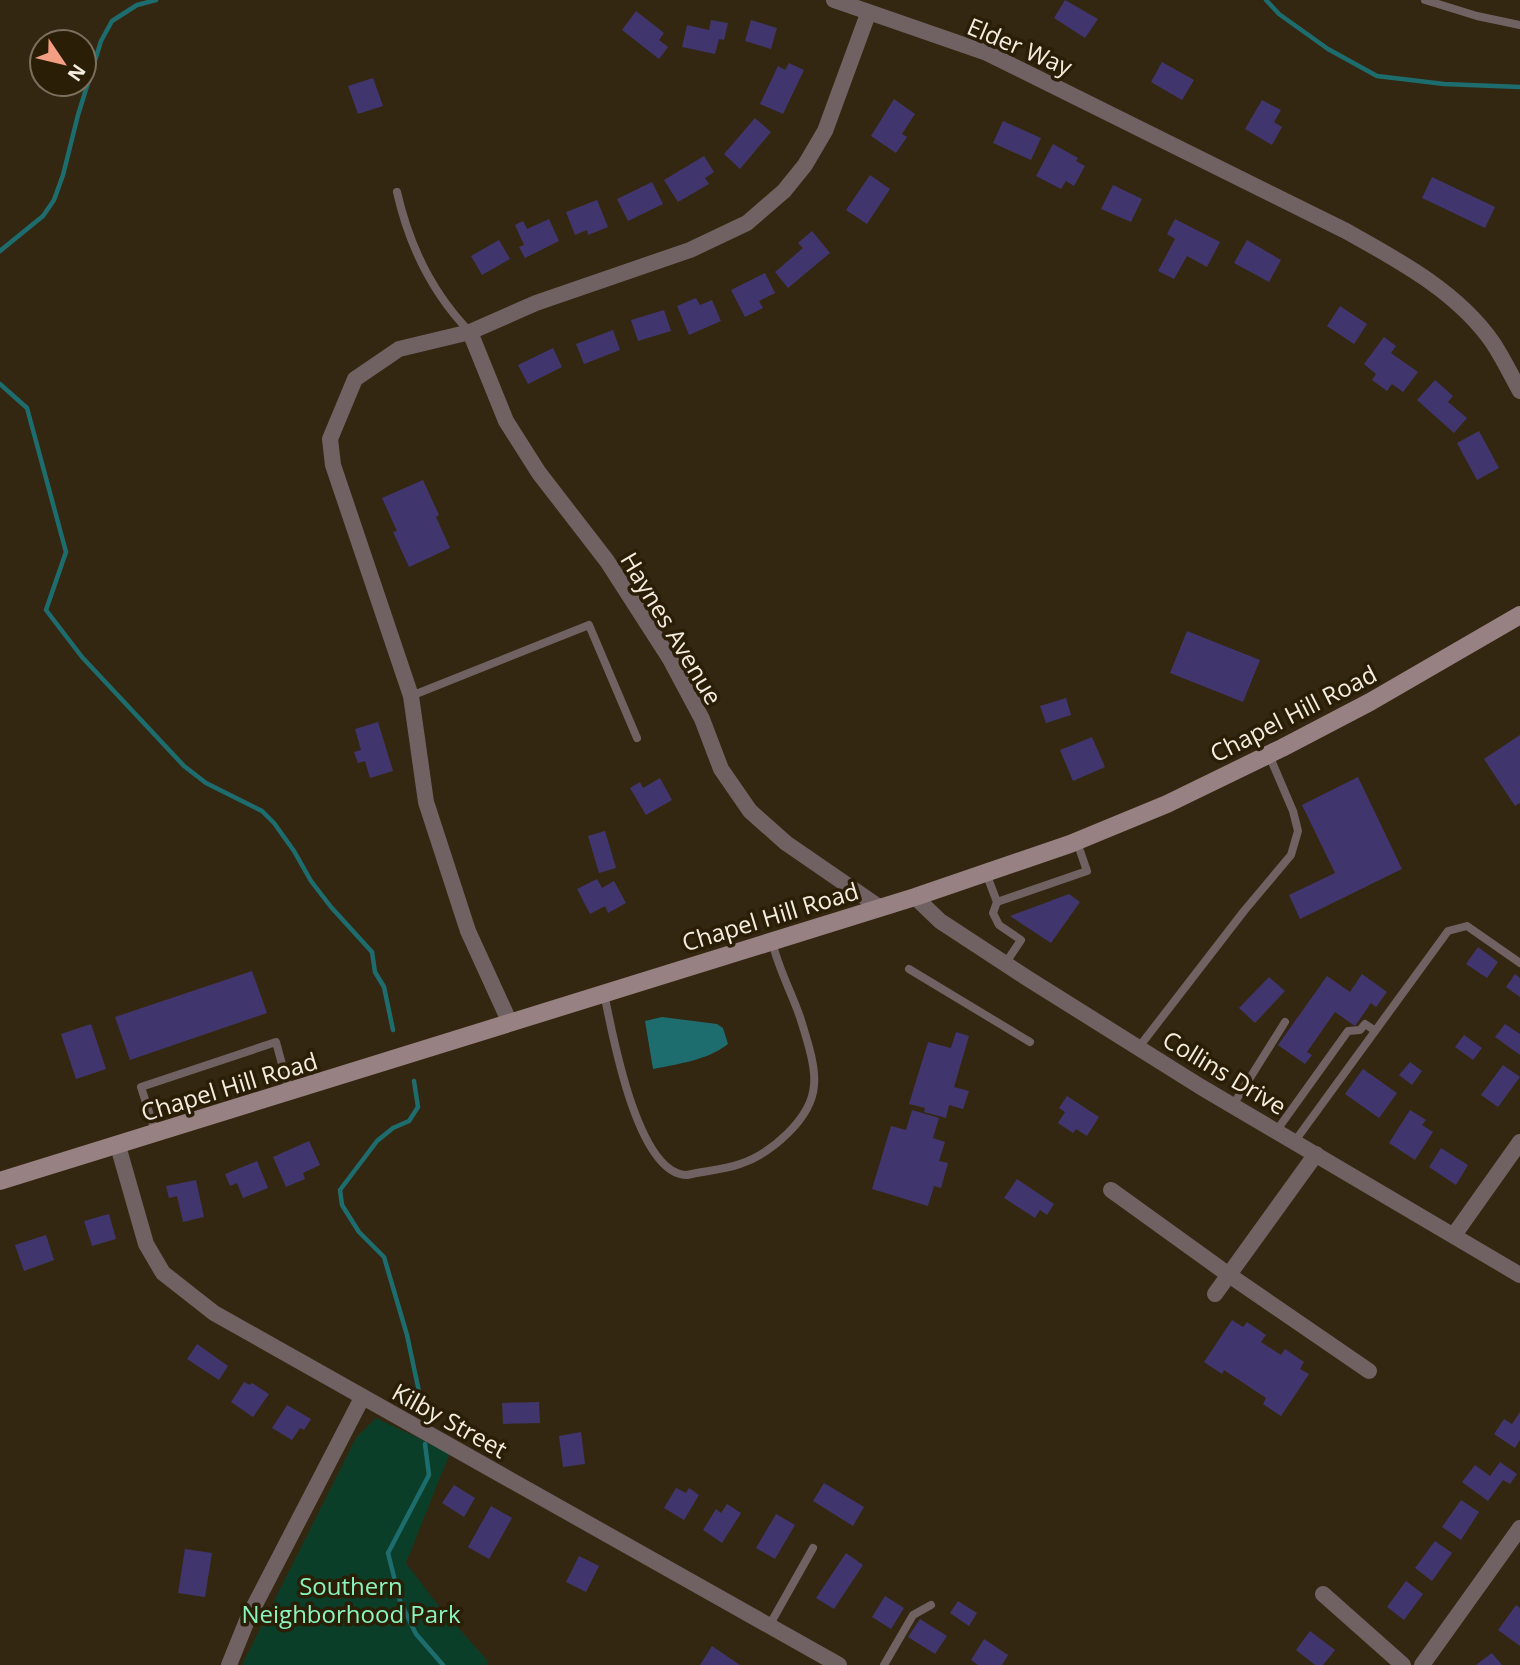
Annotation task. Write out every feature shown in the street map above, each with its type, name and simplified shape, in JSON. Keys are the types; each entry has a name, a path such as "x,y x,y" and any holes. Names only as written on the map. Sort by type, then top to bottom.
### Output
{"main road":[{"name":"Chapel Hill Road","path":"0,1181 915,897 1077,842 1167,804 1269,755 1370,702 1520,615"}],"street":[{"name":"Elder Way","path":"834,0 987,53 1346,231 1401,261 1457,304 1491,341 1520,391"},
{"path":"510,1023 468,931 426,802 411,696 333,465 330,439 355,379 399,349 470,332 536,303 690,250 747,223 784,191 806,164 825,131 868,14"},
{"name":"Haynes Avenue","path":"470,332 506,421 547,484 607,561 670,659 702,719 720,769 750,811 786,843 835,875 878,908"},
{"name":"Collins Drive","path":"915,897 940,921 1005,964 1294,1142 1520,1275"},
{"path":"1454,1235 1520,1142"},
{"name":"Kilby Street","path":"118,1146 146,1244 163,1273 214,1313 839,1665"},
{"path":"1215,1294 1316,1154"},
{"path":"1111,1190 1228,1275 1369,1371"},
{"path":"229,1665 248,1618 362,1398"},
{"path":"1422,1665 1520,1528"},
{"path":"1323,1594 1403,1665"}],"lane":[{"path":"1425,0 1520,25"},
{"path":"397,192 416,252 434,288 470,332"},
{"path":"411,696 589,625 637,738"},
{"path":"1139,1047 1291,855 1298,831 1293,811 1269,755"},
{"path":"1005,964 1021,940 999,925 993,913 998,902 1087,871 1077,842"},
{"path":"986,873 998,902"},
{"path":"1294,1142 1448,931 1467,926 1520,963"},
{"path":"604,993 626,1094 652,1149 664,1165 678,1175 687,1175 740,1164 781,1139 800,1121 808,1109 815,1083 799,1016 782,977 772,941"},
{"path":"909,969 1030,1042"},
{"path":"1233,1105 1285,1022"},
{"path":"1277,1130 1348,1031 1360,1030 1365,1024 1374,1030"},
{"path":"156,1134 141,1087 276,1042 290,1092"},
{"path":"769,1626 813,1548"},
{"path":"884,1665 913,1615 931,1605"}],"green space":[{"name":"Southern Neighborhood Park","path":"376,1418 450,1453 406,1563 438,1605 488,1661 487,1665 242,1665 356,1438"}],"water":[{"path":"662,1017 717,1024 723,1028 728,1044 702,1058 653,1069 645,1021"}],"building":[{"path":"1065,0 1098,19 1085,38 1054,18"},
{"path":"636,11 664,33 659,40 668,47 659,59 622,30"},
{"path":"711,20 728,23 724,40 719,39 715,54 682,47 687,25 709,30"},
{"path":"751,20 777,28 771,49 745,41"},
{"path":"1162,62 1194,80 1182,100 1151,82"},
{"path":"789,63 804,70 783,114 760,104 778,66 785,70"},
{"path":"373,78 383,106 358,114 348,86"},
{"path":"894,99 915,114 902,134 907,137 896,153 871,136"},
{"path":"1262,100 1281,110 1274,122 1282,127 1272,145 1245,129"},
{"path":"755,118 771,132 740,169 724,154"},
{"path":"1003,121 1041,138 1031,160 993,143"},
{"path":"1053,144 1078,158 1076,161 1085,166 1074,186 1066,181 1061,189 1036,176"},
{"path":"704,156 714,172 705,178 709,184 678,202 664,180"},
{"path":"870,175 890,189 867,224 846,210"},
{"path":"1432,177 1495,207 1485,228 1422,198"},
{"path":"652,182 663,204 628,221 617,199"},
{"path":"1113,185 1142,199 1131,222 1101,209"},
{"path":"597,200 608,227 588,235 587,230 575,235 566,212"},
{"path":"549,219 559,241 525,258 519,247 524,245 515,225 523,221 527,229"},
{"path":"1175,219 1220,242 1207,267 1187,256 1174,279 1158,271 1175,239 1167,234"},
{"path":"812,231 830,253 788,288 775,272 803,248 798,243"},
{"path":"499,240 510,259 482,275 471,256"},
{"path":"1247,240 1281,260 1269,282 1234,263"},
{"path":"765,273 775,293 759,301 763,308 745,317 731,290"},
{"path":"696,298 700,305 712,300 721,321 689,335 677,306"},
{"path":"1340,306 1367,324 1354,344 1327,326"},
{"path":"664,310 671,331 638,341 631,320"},
{"path":"613,330 620,350 584,364 576,344"},
{"path":"1384,337 1396,346 1391,353 1418,372 1403,392 1392,384 1387,391 1372,380 1376,374 1364,364"},
{"path":"553,348 562,367 528,384 518,365"},
{"path":"1435,380 1453,396 1448,402 1467,418 1454,433 1417,400"},
{"path":"1479,431 1499,468 1477,480 1457,443"},
{"path":"423,480 450,548 409,567 393,532 397,531 382,498"},
{"path":"1187,631 1260,660 1243,702 1170,673"},
{"path":"1066,698 1071,715 1046,723 1040,706"},
{"path":"378,722 393,771 370,778 365,761 358,763 354,752 361,750 355,729"},
{"path":"1520,735 1520,803 1515,806 1484,759"},
{"path":"1092,737 1105,767 1073,781 1060,750"},
{"path":"1358,777 1402,869 1300,919 1289,895 1335,873 1302,805"},
{"path":"660,778 672,800 646,815 630,788 640,782 643,788"},
{"path":"605,831 616,868 599,873 588,836"},
{"path":"597,879 602,888 614,881 626,903 608,913 605,906 590,914 577,889"},
{"path":"1069,894 1080,902 1051,943 1010,916"},
{"path":"1478,947 1498,962 1487,978 1466,964"},
{"path":"252,971 267,1013 130,1060 115,1017"},
{"path":"1362,974 1387,992 1376,1007 1371,1003 1355,1026 1335,1012 1307,1052 1312,1055 1305,1064 1278,1045 1327,976 1350,992"},
{"path":"1515,974 1520,978 1520,997 1506,987"},
{"path":"1269,977 1285,991 1255,1023 1239,1008"},
{"path":"91,1024 106,1069 76,1079 61,1034"},
{"path":"1505,1024 1520,1034 1520,1055 1495,1037"},
{"path":"956,1032 969,1036 954,1087 969,1091 963,1109 949,1105 946,1118 924,1112 925,1108 909,1104 928,1042 951,1048"},
{"path":"1464,1035 1482,1048 1473,1060 1455,1047"},
{"path":"1410,1062 1422,1071 1412,1085 1399,1075"},
{"path":"1503,1065 1520,1077 1498,1107 1481,1095"},
{"path":"1363,1069 1397,1093 1379,1118 1345,1094"},
{"path":"1067,1096 1099,1117 1087,1136 1076,1129 1073,1133 1058,1123 1065,1112 1059,1108"},
{"path":"912,1110 939,1118 933,1138 945,1142 939,1161 948,1163 941,1188 934,1186 928,1206 872,1189 891,1126 906,1130"},
{"path":"1410,1110 1426,1120 1422,1125 1433,1132 1415,1160 1389,1143"},
{"path":"309,1141 320,1165 303,1173 305,1179 286,1187 273,1157"},
{"path":"1441,1148 1468,1165 1456,1185 1429,1167"},
{"path":"257,1161 268,1188 243,1198 237,1183 230,1186 225,1174"},
{"path":"1017,1179 1054,1204 1047,1215 1040,1210 1035,1218 1004,1198"},
{"path":"196,1180 204,1217 183,1222 177,1196 169,1198 166,1186"},
{"path":"109,1214 116,1239 92,1246 84,1221"},
{"path":"46,1235 54,1260 24,1271 15,1245"},
{"path":"1232,1320 1243,1327 1247,1322 1266,1335 1261,1342 1281,1355 1285,1349 1304,1362 1300,1369 1309,1374 1281,1416 1263,1404 1266,1398 1224,1370 1222,1374 1204,1362"},
{"path":"197,1344 228,1366 219,1380 187,1359"},
{"path":"244,1382 250,1385 252,1383 269,1394 253,1417 231,1402"},
{"path":"539,1402 540,1423 503,1424 502,1403"},
{"path":"287,1405 311,1419 304,1430 300,1428 292,1440 272,1428"},
{"path":"1520,1412 1520,1440 1515,1448 1494,1434 1504,1419 1512,1424"},
{"path":"581,1432 585,1464 563,1467 559,1436"},
{"path":"1500,1462 1517,1474 1510,1484 1503,1480 1488,1501 1462,1482 1475,1465 1490,1476"},
{"path":"824,1483 864,1507 853,1526 813,1501"},
{"path":"454,1485 475,1498 464,1517 442,1503"},
{"path":"676,1488 686,1493 689,1488 699,1495 684,1520 664,1508"},
{"path":"1461,1500 1479,1512 1461,1540 1442,1527"},
{"path":"727,1504 741,1513 722,1543 703,1530 716,1509 721,1513"},
{"path":"491,1506 512,1518 489,1559 468,1547"},
{"path":"776,1514 795,1525 775,1559 756,1548"},
{"path":"1435,1541 1452,1553 1432,1581 1415,1568"},
{"path":"185,1549 212,1553 205,1597 178,1593"},
{"path":"846,1553 863,1565 834,1609 816,1598"},
{"path":"579,1556 599,1566 586,1592 566,1582"},
{"path":"1406,1581 1423,1594 1404,1620 1387,1607"},
{"path":"885,1596 904,1608 891,1629 872,1617"},
{"path":"958,1601 977,1613 969,1626 950,1613"},
{"path":"1516,1605 1520,1608 1520,1646 1498,1630"},
{"path":"920,1619 947,1636 935,1654 908,1637"},
{"path":"1310,1631 1335,1650 1323,1665 1315,1665 1296,1650"},
{"path":"984,1639 1008,1655 1002,1665 978,1665 971,1660"},
{"path":"712,1646 740,1665 700,1665"},
{"path":"1492,1653 1502,1665 1476,1665"}],"waterway":[{"path":"0,251 43,216 54,200 101,41 112,21 137,5 156,0"},
{"path":"1266,0 1279,14 1328,49 1377,76 1444,84 1520,87"},
{"path":"0,384 27,408 66,552 46,610 82,657 184,766 206,783 262,811 274,823 311,881 372,952 375,972 384,987 393,1030"},
{"path":"414,1081 418,1107 409,1121 393,1128 377,1141 340,1190 342,1205 359,1232 384,1257 407,1335 425,1420"},
{"path":"425,1444 429,1475 388,1553 400,1601 416,1634 443,1665"}]}
